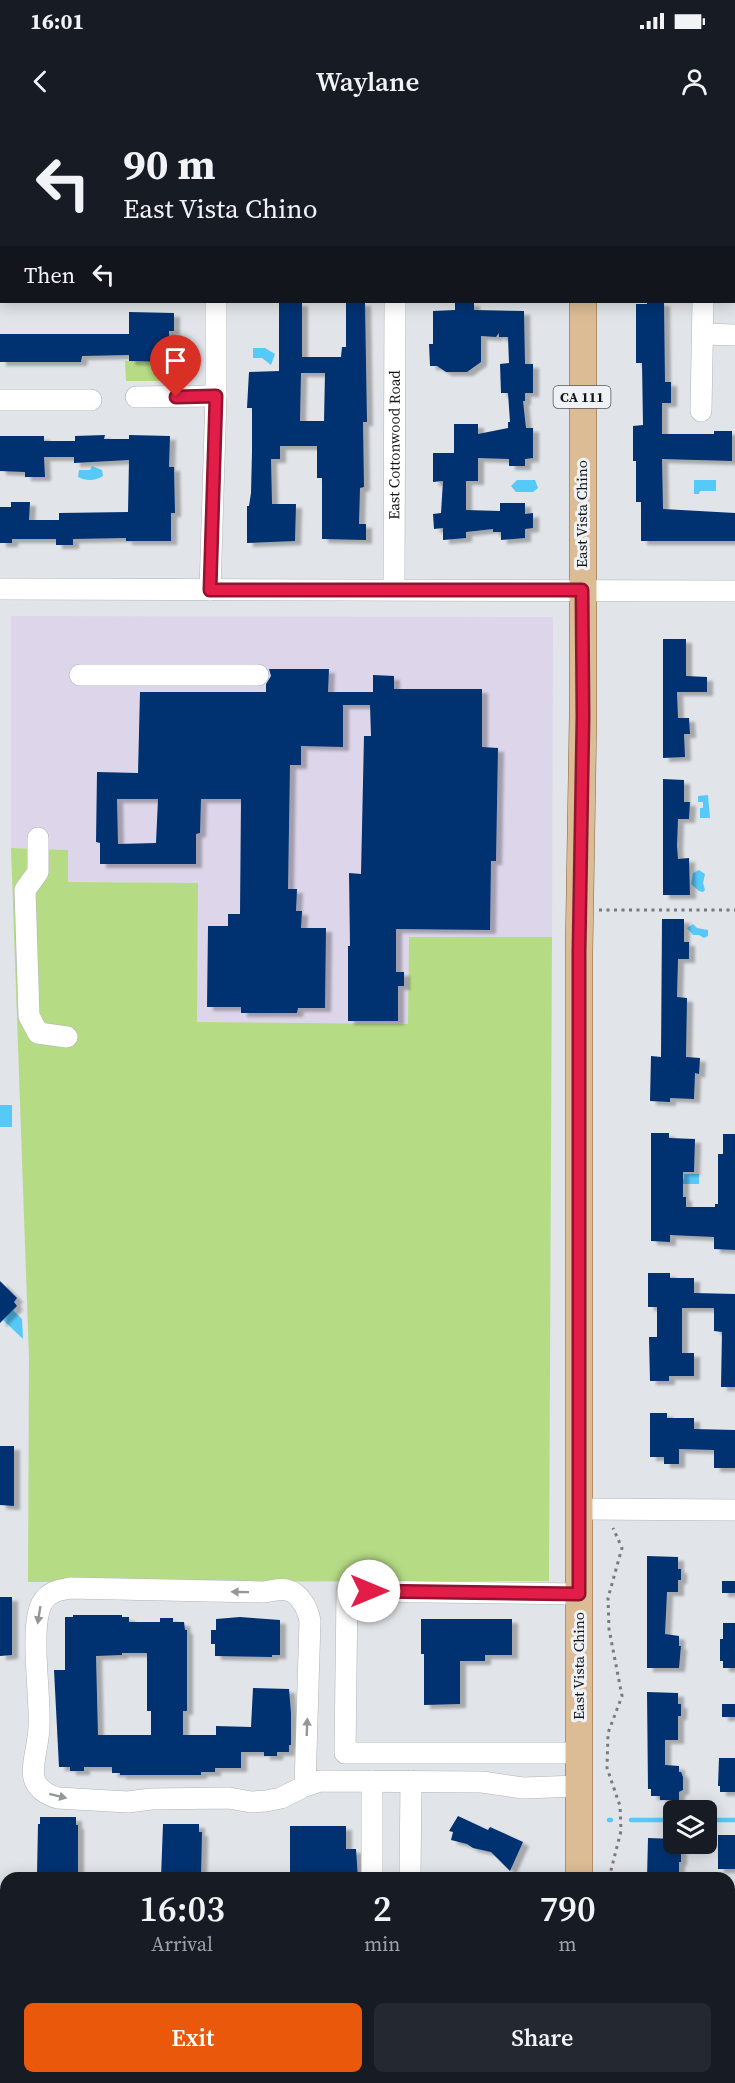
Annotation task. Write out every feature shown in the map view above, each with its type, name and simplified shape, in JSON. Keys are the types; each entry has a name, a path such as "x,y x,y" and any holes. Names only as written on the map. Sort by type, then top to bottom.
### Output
{"main road":[{"name":"East Vista Chino","path":"579,1872 579,910 583,717 583,303"}],"street":[{"path":"210,590 216,396 216,303"},
{"name":"East Cottonwood Road","path":"394,589 395,303"},
{"path":"701,411 703,303"},
{"path":"703,334 735,334"},
{"path":"136,397 216,396"},
{"path":"0,400 91,400"},
{"path":"0,589 735,591"},
{"path":"80,675 258,675"},
{"path":"38,838 38,872 25,890 29,1016 38,1033 67,1037"},
{"path":"579,1509 735,1510"},
{"path":"305,1786 310,1621 308,1612 294,1594 285,1589 251,1592 70,1588 49,1595 43,1601 39,1612 36,1654 39,1729 34,1778 41,1789 50,1796 128,1802 151,1799 229,1798 251,1802 281,1798 320,1781 482,1782 523,1788 579,1786"},
{"path":"579,1594 346,1591 345,1753 579,1753"},
{"path":"372,1781 372,1872"},
{"path":"410,1872 411,1781"}],"path":[{"path":"579,910 735,910"},
{"path":"611,1872 621,1831 621,1806 607,1768 608,1733 622,1696 609,1629 608,1598 621,1548 613,1528"}],"shaded area":[{"path":"11,616 553,617 552,937 409,937 409,1024 197,1022 198,883 67,882 67,850 11,848"}],"green space":[{"path":"125,361 191,363 192,369 188,378 181,381 126,381"},
{"path":"11,848 68,850 68,882 198,883 197,1022 408,1024 409,937 552,937 549,1581 28,1582 29,1358"}],"water":[{"path":"253,348 265,348 275,354 271,365 262,358 253,358"},
{"path":"92,466 102,470 103,476 90,480 78,477 79,470 90,470"},
{"path":"517,480 535,480 538,488 533,492 516,492 511,486"},
{"path":"694,480 716,480 716,491 700,491 699,494 694,494"},
{"path":"708,795 710,818 700,818 700,808 703,808 703,802 698,802 698,796"},
{"path":"699,870 705,874 703,892 691,884 693,873"},
{"path":"693,924 697,928 708,930 708,936 704,938 693,935 687,928"},
{"path":"0,1105 12,1105 12,1127 0,1127"},
{"path":"684,1174 699,1174 699,1184 671,1184 671,1179 684,1179"},
{"path":"13,1310 22,1319 23,1339 3,1320"}],"building":[{"path":"279,303 302,303 302,357 341,357 342,347 346,347 346,303 365,303 367,422 363,422 364,487 360,488 359,524 366,524 366,540 322,539 322,478 317,478 317,446 280,446 280,459 271,459 272,504 296,504 295,541 247,543 247,506 249,506 251,493 252,452 252,408 247,408 249,372 279,371","holes":["301,373 325,373 324,421 300,421"]},
{"path":"455,303 474,303 474,310 524,311 525,364 533,364 533,393 525,393 525,401 523,401 526,428 533,428 533,458 525,459 525,466 509,466 509,459 478,458 478,481 466,481 466,510 500,511 500,503 525,503 525,514 533,513 533,528 525,529 525,538 501,540 501,532 493,532 493,529 466,532 466,538 443,540 443,528 434,529 433,514 441,513 443,481 433,482 433,453 454,453 454,424 478,424 478,434 508,428 508,422 510,422 508,393 501,393 500,364 509,363 508,337 499,337 499,333 496,337 481,336 481,362 467,372 446,372 437,366 430,366 429,344 433,344 433,311 455,310"},
{"path":"664,303 665,382 671,382 671,403 662,403 662,434 714,434 714,431 732,431 732,461 662,459 663,509 735,513 735,541 641,541 641,502 636,502 636,461 633,461 633,426 643,425 642,363 636,363 636,304"},
{"path":"129,312 174,313 174,331 169,331 169,362 129,361 129,355 82,356 81,362 0,362 0,334 129,334"},
{"path":"105,435 104,439 129,439 129,435 170,436 169,467 174,467 175,513 171,513 171,541 126,541 126,538 73,539 73,545 56,545 56,539 12,539 12,543 0,543 0,507 11,507 11,502 30,502 29,520 59,520 59,513 128,512 129,460 74,463 74,457 44,457 45,477 25,477 25,472 0,471 0,436 44,436 44,441 75,441 75,436"},
{"path":"663,639 686,639 686,676 707,677 707,692 677,692 678,718 689,718 690,734 684,734 685,757 663,758"},
{"path":"269,669 329,669 328,692 373,692 373,675 394,676 394,689 482,689 482,747 498,748 496,861 491,861 490,930 396,929 396,972 404,972 404,986 398,986 398,1021 348,1021 349,873 361,874 364,736 371,736 370,705 343,705 343,747 301,746 301,765 290,765 288,889 297,889 296,911 302,911 301,928 326,928 325,1008 298,1008 297,1013 241,1013 241,1007 207,1007 208,926 228,926 228,914 240,914 241,799 201,799 200,833 196,834 196,864 100,864 100,843 96,842 97,772 138,773 140,692 266,692 266,684 271,676","holes":["117,799 158,799 156,843 118,844"]},
{"path":"663,779 684,780 684,802 690,802 689,819 678,819 677,846 678,859 689,858 690,895 663,895"},
{"path":"662,919 684,919 684,942 689,942 689,959 678,959 677,997 687,998 686,1057 700,1058 699,1074 695,1073 694,1099 670,1098 670,1102 650,1101 651,1056 661,1057"},
{"path":"651,1133 669,1133 669,1138 695,1139 694,1172 683,1172 683,1197 686,1197 686,1207 715,1207 715,1204 718,1204 718,1154 723,1154 723,1134 735,1134 735,1250 714,1249 714,1237 670,1235 670,1242 651,1241"},
{"path":"648,1273 670,1273 670,1278 694,1278 694,1293 735,1294 735,1387 721,1387 722,1332 714,1331 714,1308 682,1308 682,1353 694,1353 694,1376 669,1376 669,1381 650,1381 649,1337 657,1337 657,1307 648,1307"},
{"path":"0,1281 17,1298 14,1302 17,1306 0,1323"},
{"path":"650,1413 667,1413 667,1418 694,1418 694,1429 735,1430 735,1468 714,1468 714,1450 679,1449 679,1464 664,1464 664,1457 650,1457"},
{"path":"0,1446 14,1446 14,1506 0,1505"},
{"path":"647,1556 678,1557 681,1580 678,1580 678,1592 667,1592 665,1634 679,1636 679,1646 681,1646 679,1668 647,1668"},
{"path":"722,1581 735,1581 735,1593 722,1593"},
{"path":"0,1597 12,1597 12,1655 0,1656"},
{"path":"73,1615 122,1615 122,1617 129,1617 129,1622 160,1622 160,1618 173,1618 173,1622 184,1622 185,1630 187,1630 187,1711 183,1711 183,1735 216,1735 216,1726 251,1727 253,1688 289,1689 291,1745 289,1745 289,1752 277,1752 277,1756 264,1756 264,1752 241,1752 241,1768 215,1768 215,1772 201,1772 201,1775 120,1775 120,1773 112,1773 112,1767 84,1767 84,1771 70,1771 70,1767 59,1767 54,1670 65,1670 65,1617 73,1617","holes":["147,1653 147,1711 151,1711 151,1735 98,1735 96,1656"]},
{"path":"240,1617 280,1620 280,1655 272,1655 272,1657 215,1656 215,1644 211,1644 211,1630 216,1630 216,1619"},
{"path":"421,1619 512,1619 512,1655 485,1655 485,1661 460,1661 460,1704 424,1705"},
{"path":"723,1623 735,1623 735,1668 723,1668 723,1661 720,1661"},
{"path":"647,1692 678,1693 681,1716 678,1716 678,1740 665,1740 665,1765 679,1766 679,1772 683,1777 683,1790 679,1792 679,1800 660,1800 660,1796 651,1796 651,1789 648,1789"},
{"path":"722,1704 735,1704 735,1717 722,1717"},
{"path":"719,1758 735,1758 735,1792 720,1792 720,1786 718,1786"},
{"path":"458,1816 488,1830 490,1827 523,1842 510,1871 491,1852 451,1840 453,1832 449,1831"},
{"path":"40,1817 76,1817 78,1872 37,1872 38,1824 40,1824"},
{"path":"163,1824 199,1824 199,1832 202,1832 201,1872 161,1872"},
{"path":"290,1826 346,1826 346,1849 356,1849 358,1872 290,1872"},
{"path":"718,1835 735,1835 735,1869 718,1869"},
{"path":"648,1838 663,1839 663,1854 681,1854 679,1872 647,1872"}],"waterway":[{"path":"631,1820 663,1820"},
{"path":"717,1820 735,1820"}],"route":[{"path":"176,397 216,396 210,590 582,590 583,717 579,952 579,1594 369,1591"}]}
